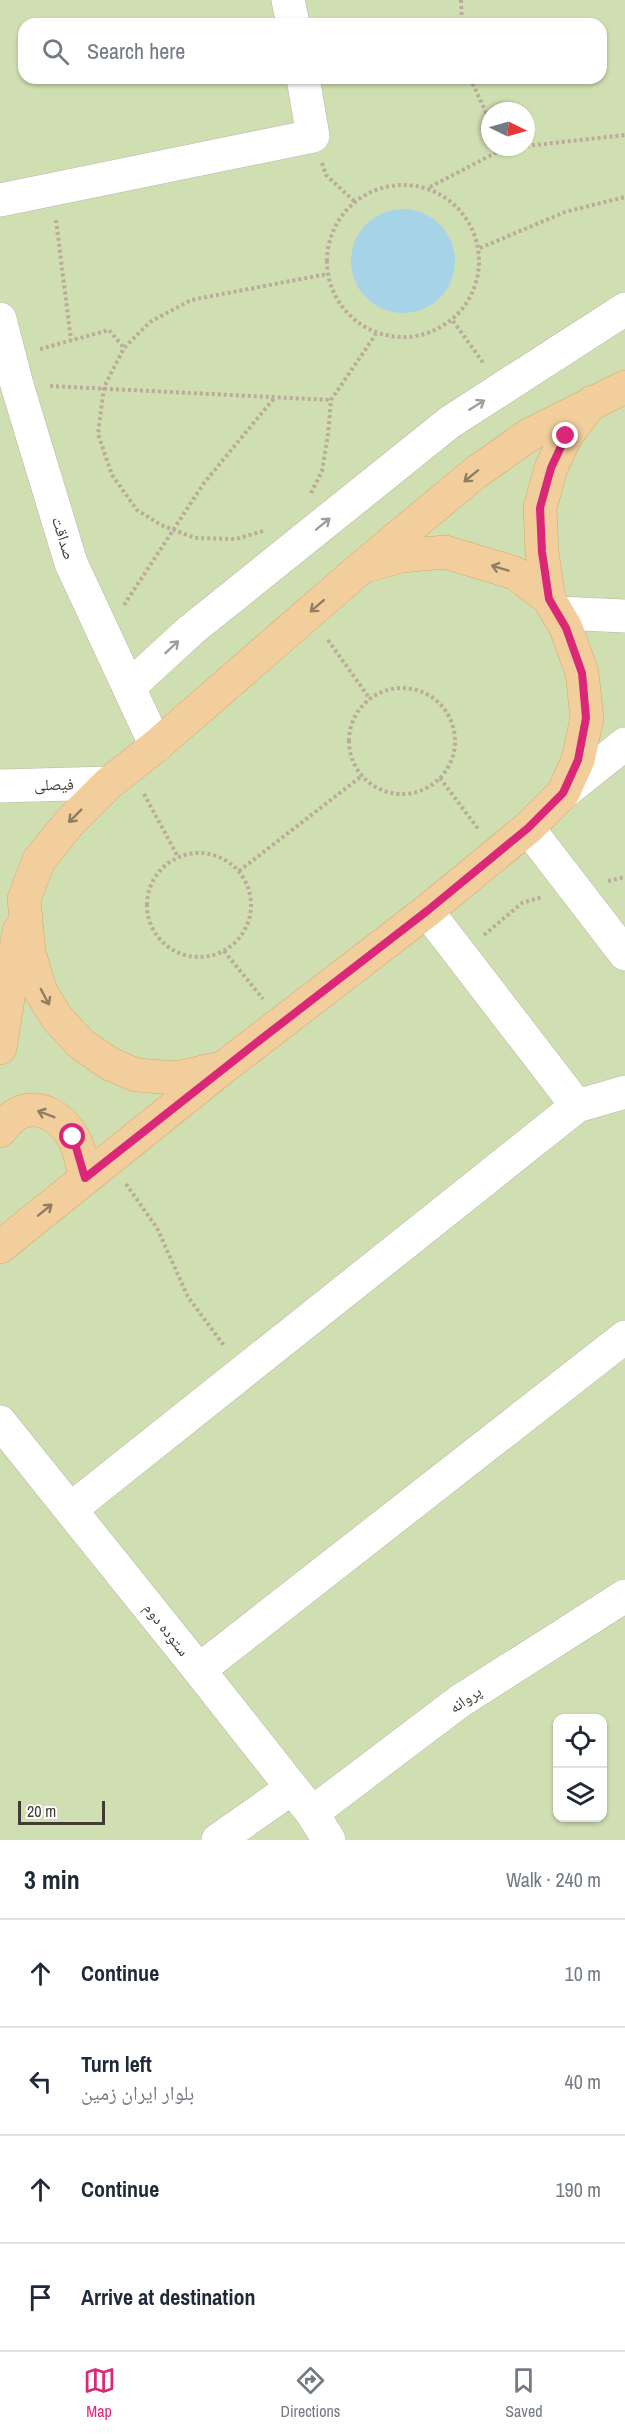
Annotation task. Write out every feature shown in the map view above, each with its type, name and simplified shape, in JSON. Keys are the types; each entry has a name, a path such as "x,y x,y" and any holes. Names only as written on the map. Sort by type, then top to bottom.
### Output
{"main road":[{"path":"0,1048 24,899 39,860 70,822 109,783 156,746 362,567 475,473 530,435 625,387"},
{"path":"0,1247 224,1067 427,911 528,828 563,793 578,760 586,718 582,673 566,628 554,606 542,552 540,508 551,468 566,436 592,402"},
{"path":"362,567 401,556 445,552 515,573 554,606"},
{"path":"24,899 29,953 41,992 57,1018 81,1044 110,1064 136,1075 176,1078 224,1067"},
{"path":"0,1131 16,1114 33,1109 51,1113 65,1125 97,1169"}],"street":[{"path":"288,0 292,18"},
{"path":"0,200 313,136 304,84"},
{"path":"129,687 191,630 441,429 625,309"},
{"name":"صداقت","path":"0,320 9,377 71,563 156,746"},
{"path":"554,606 625,616"},
{"path":"563,793 625,744"},
{"name":"فیصلی","path":"0,786 109,783"},
{"path":"528,828 625,954"},
{"path":"427,911 577,1106"},
{"path":"71,1509 577,1106 625,1092"},
{"path":"199,1670 625,1337"},
{"name":"ستوده دوم","path":"0,1422 312,1813 329,1840"},
{"name":"پروانه","path":"312,1813 460,1701 625,1596"},
{"path":"218,1840 292,1788"}],"path":[{"path":"461,0 462,18"},
{"path":"473,84 481,102"},
{"path":"535,145 625,135"},
{"path":"313,136 326,175 354,201"},
{"path":"430,188 488,156"},
{"path":"390,184 430,188 463,211 480,248 476,288 453,321 416,338 376,334 344,311 327,274 330,234 354,201 390,184"},
{"path":"53,189 71,340"},
{"path":"480,248 565,212 625,197"},
{"path":"269,529 236,539 195,538 137,510 112,475 98,434 104,387 124,348 150,322 191,300 327,274"},
{"path":"453,321 502,389"},
{"path":"9,377 71,340 109,330 124,348"},
{"path":"308,498 322,471 331,400 376,334"},
{"path":"9,377 104,387 331,400"},
{"path":"105,635 204,483 276,397"},
{"path":"319,647 336,633"},
{"path":"328,640 370,699"},
{"path":"404,688 422,692 438,702 449,716 455,734 454,752 447,770 440,778 418,792 400,794 382,790 363,775 356,766 350,748 351,730 357,713 370,699 386,690 404,688"},
{"path":"239,871 363,775"},
{"path":"440,778 480,831"},
{"path":"142,789 178,857"},
{"path":"201,852 219,855 239,871 246,880 251,897 250,916 243,933 231,946 215,956 197,958 179,954 163,944 152,930 146,912 147,894 154,876 166,863 178,857 201,852"},
{"path":"461,955 522,903 574,888 625,877"},
{"path":"224,951 282,1022"},
{"path":"97,1169 157,1228 188,1297 243,1371"}],"green space":[{"path":"0,0 625,0 625,1840 0,1840"}],"water":[{"path":"403,209 423,213 440,224 451,241 455,261 451,281 440,298 423,309 403,313 383,309 366,298 355,281 351,261 355,241 366,224 383,213"}],"route":[{"path":"73,1137 85,1178 427,911 528,828 563,793 578,760 586,718 582,673 566,628 549,599 542,552 540,508 551,468 566,436"}]}
